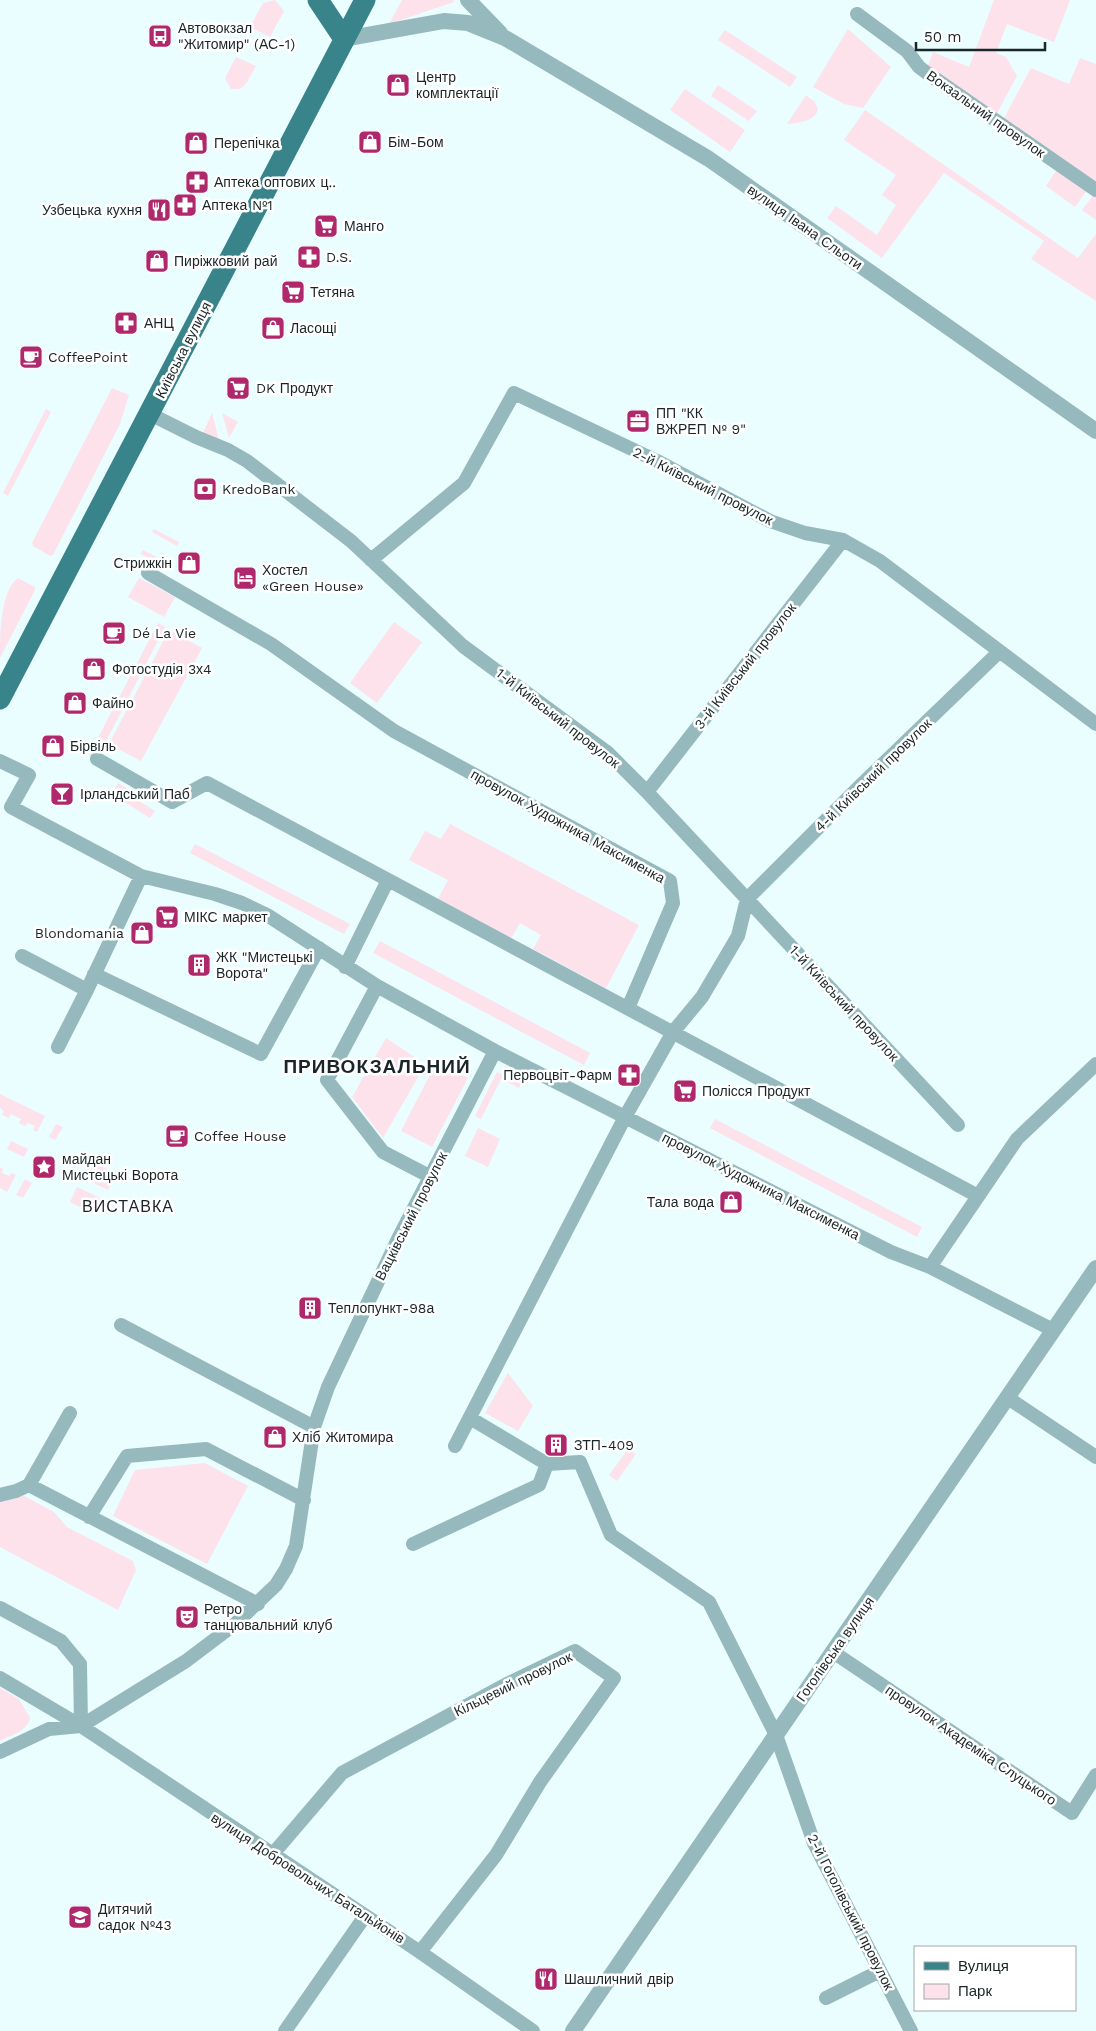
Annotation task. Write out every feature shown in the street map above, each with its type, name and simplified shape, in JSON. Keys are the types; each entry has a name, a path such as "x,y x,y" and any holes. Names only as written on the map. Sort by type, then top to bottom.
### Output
{"main road":[{"path":"318,0 344,39"},
{"name":"Київська вулиця","path":"0,699 365,0"}],"street":[{"name":"вулиця Івана Сльоти","path":"468,0 505,38"},
{"name":"Вокзальний провулок","path":"857,14 907,52 919,67 927,73 1096,190"},
{"name":"вулиця Івана Сльоти","path":"344,39 444,20 468,23 505,38 709,159 1096,431"},
{"name":"2-й Київський провулок","path":"371,560 464,483 514,393 657,461 770,522 805,533 843,540 880,561 1096,724"},
{"name":"1-й Київський провулок","path":"150,414 196,438 228,450 247,461 351,541 463,646 608,754 647,792 958,1125"},
{"name":"3-й Київський провулок","path":"647,792 843,540"},
{"name":"провулок Художника Максименка","path":"148,573 271,644 394,731 670,881 673,903 628,1008"},
{"name":"4-й Київський провулок","path":"747,898 999,652"},
{"path":"97,759 172,802 207,783 978,1196"},
{"name":"провулок Художника Максименка","path":"0,761 29,775 11,807 141,876 215,894 242,903 267,915 345,967 495,1051 892,1252 930,1267 1053,1330"},
{"path":"58,1047 141,876"},
{"path":"345,967 388,880"},
{"path":"455,1446 625,1117 673,1032 702,997 738,936 747,898"},
{"path":"94,974 261,1054 319,948"},
{"path":"22,956 87,990"},
{"path":"377,986 327,1080 383,1152 431,1177"},
{"name":"Вацківський провулок","path":"0,1752 49,1729 81,1726 186,1661 220,1637 258,1604 276,1585 286,1569 296,1546 314,1427 328,1386 399,1237 495,1051"},
{"path":"930,1267 1017,1139 1096,1064"},
{"name":"Гоголівська вулиця","path":"573,2031 1096,1268"},
{"path":"121,1325 314,1427"},
{"path":"1008,1398 1096,1457"},
{"path":"0,1495 29,1485 70,1413"},
{"path":"413,1544 539,1485 547,1464 470,1418"},
{"path":"89,1517 127,1456 206,1449 304,1500"},
{"name":"2-й Гоголівський провулок","path":"547,1464 580,1462 611,1535 709,1602 776,1735 814,1843 911,2031"},
{"path":"29,1485 258,1604"},
{"path":"0,1608 61,1641 80,1664 82,1686 81,1726"},
{"name":"Кільцевий провулок","path":"272,1855 342,1773 508,1683 574,1651 614,1678 540,1782 496,1855 420,1952"},
{"name":"провулок Академіка Слуцького","path":"833,1652 1072,1813 1096,1775"},
{"name":"вулиця Добровольчих Батальйонів","path":"0,1678 81,1726 420,1952 533,2031"},
{"path":"286,2031 366,1916"},
{"path":"826,1998 880,1971"}],"green space":[{"path":"275,0 284,11 270,37 250,27 263,3"},
{"path":"402,0 453,0 454,2 389,24"},
{"path":"994,0 1070,0 1054,42 1007,24 996,53 1006,57 1017,76 996,115 927,68 933,52 969,67"},
{"path":"848,29 891,67 863,108 844,104 813,87"},
{"path":"725,30 797,77 790,87 718,40"},
{"path":"236,57 256,66 247,82 240,89 231,89 225,78"},
{"path":"1080,58 1096,64 1096,185 1003,120 1031,68 1069,84"},
{"path":"718,85 757,111 749,121 711,96"},
{"path":"685,89 745,130 730,152 670,110"},
{"path":"806,95 815,102 818,110 816,114 805,121 787,124"},
{"path":"865,110 1078,258 1096,234 1096,301 1031,259 1044,241 944,173 882,258 827,218 836,206 877,235 896,205 882,195 896,175 844,140"},
{"path":"1058,168 1088,189 1075,207 1046,186"},
{"path":"1094,194 1096,195 1096,220 1082,210"},
{"path":"112,388 129,395 120,424 53,555 50,556 33,546 32,543"},
{"path":"46,409 51,412 8,496 3,493"},
{"path":"212,413 219,440 203,433"},
{"path":"222,413 238,422 229,438"},
{"path":"154,529 179,542 177,546 152,532"},
{"path":"143,550 168,563 166,567 141,554"},
{"path":"18,578 35,587 35,590 0,658 4,603 12,584"},
{"path":"139,578 175,597 164,617 128,597"},
{"path":"394,622 422,642 377,703 350,683"},
{"path":"158,623 165,627 97,759 89,755"},
{"path":"169,630 202,648 141,761 109,744"},
{"path":"118,783 130,790 128,794 155,811 150,818 123,801 127,795 115,788"},
{"path":"450,824 639,925 606,988 533,949 541,935 520,923 511,938 438,899 448,880 409,860 425,831 441,839"},
{"path":"195,844 350,924 344,934 190,853"},
{"path":"380,941 590,1053 584,1065 373,953"},
{"path":"386,1038 416,1058 411,1067 421,1072 383,1138 352,1097"},
{"path":"437,1061 468,1078 432,1147 401,1131"},
{"path":"497,1072 521,1084 519,1088 501,1079 481,1119 475,1116"},
{"path":"0,1094 45,1116 37,1132 33,1130 35,1126 28,1123 25,1126 19,1123 21,1119 11,1114 9,1118 2,1115 4,1111 0,1108"},
{"path":"715,1119 922,1227 917,1237 710,1128"},
{"path":"56,1124 63,1127 55,1140 49,1137"},
{"path":"478,1128 500,1139 488,1167 465,1156"},
{"path":"11,1141 28,1149 24,1157 7,1149"},
{"path":"91,1162 116,1173 108,1190 83,1178"},
{"path":"0,1167 3,1169 2,1173 9,1176 11,1173 16,1175 7,1192 0,1188"},
{"path":"25,1179 32,1183 23,1198 16,1195"},
{"path":"77,1187 102,1199 95,1214 70,1202"},
{"path":"508,1373 533,1406 518,1431 485,1413"},
{"path":"628,1449 636,1454 617,1481 609,1475"},
{"path":"205,1463 248,1486 207,1564 113,1516 135,1470"},
{"path":"0,1489 13,1490 54,1512 67,1527 133,1561 136,1570 118,1610 0,1547"},
{"path":"0,1688 19,1699 30,1718 26,1727 0,1741"}],"place":[{"name":"Автовокзал \"Житомир\" (АС-1)","path":"160,36"},
{"name":"Центр комплектації","path":"398,85"},
{"name":"Бім-Бом","path":"370,142"},
{"name":"Перепічка","path":"196,143"},
{"name":"Аптека оптових ц‥","path":"197,182"},
{"name":"Аптека №1","path":"185,205"},
{"name":"Узбецька кухня","path":"159,210"},
{"name":"Манго","path":"326,226"},
{"name":"D.S.","path":"309,257"},
{"name":"Пиріжковий рай","path":"157,261"},
{"name":"Тетяна","path":"293,292"},
{"name":"АНЦ","path":"126,323"},
{"name":"Ласощі","path":"273,328"},
{"name":"CoffeePoint","path":"31,357"},
{"name":"DK Продукт","path":"238,388"},
{"name":"ПП \"КК ВЖРЕП № 9\"","path":"638,421"},
{"name":"KredoBank","path":"205,489"},
{"name":"Стрижкін","path":"189,563"},
{"name":"Хостел «Green House»","path":"245,578"},
{"name":"Dé La Vie","path":"114,633"},
{"name":"Фотостудія 3х4","path":"94,669"},
{"name":"Файно","path":"75,703"},
{"name":"Бірвіль","path":"53,746"},
{"name":"Ірландський Паб","path":"62,794"},
{"name":"МІКС маркет","path":"167,917"},
{"name":"Blondomania","path":"142,933"},
{"name":"ЖК \"Мистецькі Ворота\"","path":"199,965"},
{"name":"Первоцвіт-Фарм","path":"629,1075"},
{"name":"Полісся Продукт","path":"685,1091"},
{"name":"Coffee House","path":"177,1136"},
{"name":"майдан Мистецькі Ворота","path":"44,1167"},
{"name":"Тала вода","path":"731,1202"},
{"name":"Теплопункт-98а","path":"310,1308"},
{"name":"Хліб Житомира","path":"275,1437"},
{"name":"ЗТП-409","path":"556,1445"},
{"name":"Ретро танцювальний клуб","path":"187,1617"},
{"name":"Дитячий садок №43","path":"80,1917"},
{"name":"Шашличний двір","path":"546,1979"}],"district":[{"name":"ПРИВОКЗАЛЬНИЙ","path":"377,1066"},
{"name":"ВИСТАВКА","path":"128,1206"}]}
